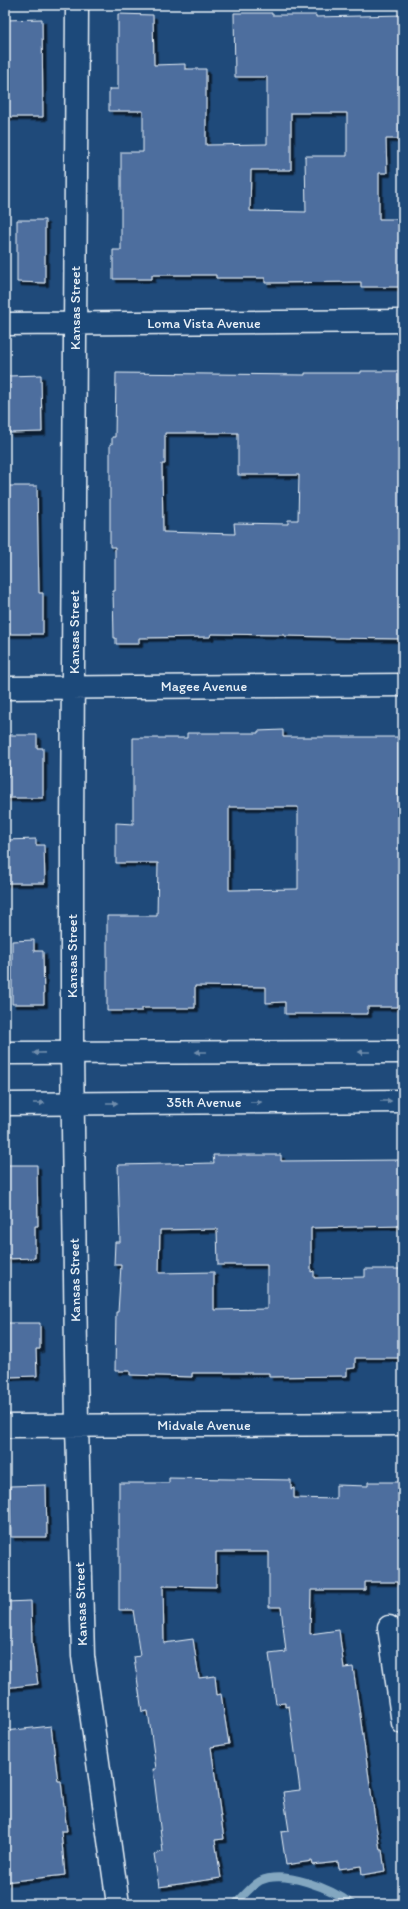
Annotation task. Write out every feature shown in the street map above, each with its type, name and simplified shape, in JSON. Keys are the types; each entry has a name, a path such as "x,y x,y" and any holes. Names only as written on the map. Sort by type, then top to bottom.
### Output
{"street":[{"name":"Kansas Street","path":"78,5 72,834 72,1053 77,1425 83,1656 118,1904"},
{"name":"Loma Vista Avenue","path":"5,324 403,321"},
{"name":"Magee Avenue","path":"5,688 403,685"},
{"path":"5,1053 403,1052"},
{"name":"35th Avenue","path":"5,1104 403,1101"},
{"name":"Midvale Avenue","path":"5,1426 403,1424"},
{"path":"389,1628 403,1723"}],"building":[{"path":"234,13 316,15 316,17 403,15 403,88 399,88 400,139 386,139 387,173 379,173 379,219 403,219 403,287 361,287 361,282 265,283 265,278 216,278 216,275 152,275 152,279 113,279 113,250 121,250 121,152 143,152 143,111 109,111 109,89 118,89 118,14 153,15 154,65 185,64 185,69 206,69 206,145 267,144 267,77 235,77","holes":["291,113 347,113 347,156 305,156 306,212 250,211 251,170 291,170"]},
{"path":"42,19 43,117 5,117 5,20"},
{"path":"17,220 45,220 45,283 17,282"},
{"path":"361,371 400,371 399,409 403,409 403,639 211,634 210,637 139,638 139,644 116,644 116,638 114,638 113,591 115,591 115,547 110,547 110,444 112,444 112,437 115,437 116,373 305,375 305,373 361,373","holes":["165,433 238,433 238,475 299,475 298,520 288,520 288,524 234,523 235,534 163,532 162,464 165,464"]},
{"path":"41,375 42,432 9,433 8,376"},
{"path":"5,486 37,486 39,593 43,593 43,634 5,634"},
{"path":"283,730 283,737 398,737 398,815 403,815 403,1007 368,1007 368,1014 285,1014 285,1002 266,1003 266,987 195,986 195,1008 142,1008 142,1011 107,1011 107,916 157,916 158,863 116,863 116,823 133,824 133,738 187,738 187,733 258,733 258,731","holes":["229,807 298,807 298,889 229,890"]},
{"path":"9,735 37,735 37,748 43,748 43,798 5,798 5,776 10,776"},
{"path":"36,839 36,845 44,845 45,883 5,883 5,840"},
{"path":"34,940 34,951 43,951 44,1004 12,1004 12,941"},
{"path":"213,1155 281,1155 281,1161 403,1160 403,1226 311,1228 311,1272 314,1271 314,1278 365,1277 365,1269 403,1269 403,1358 355,1358 355,1368 347,1369 347,1376 269,1377 269,1373 192,1373 192,1377 130,1375 130,1371 115,1371 116,1312 118,1312 121,1265 114,1265 115,1242 120,1242 118,1165 214,1163","holes":["217,1229 218,1265 267,1265 267,1309 214,1310 214,1272 159,1273 160,1230"]},
{"path":"5,1165 37,1165 38,1226 35,1226 35,1258 5,1259"},
{"path":"5,1323 40,1323 40,1349 36,1349 37,1376 8,1377 7,1349 5,1349"},
{"path":"169,1478 291,1480 291,1489 294,1488 294,1498 336,1499 336,1485 368,1486 368,1482 403,1482 403,1582 365,1582 365,1590 311,1590 310,1634 339,1630 344,1668 353,1667 375,1819 385,1871 362,1875 361,1866 339,1869 338,1862 313,1865 312,1861 286,1865 281,1832 289,1831 283,1792 300,1790 289,1706 285,1707 285,1703 276,1704 269,1654 286,1652 281,1607 269,1607 269,1552 216,1552 216,1587 163,1586 164,1643 193,1639 199,1678 215,1676 217,1695 221,1694 229,1744 211,1747 224,1839 215,1840 221,1878 159,1887 154,1854 163,1852 153,1769 156,1769 148,1711 142,1712 134,1657 140,1656 133,1610 119,1610 119,1483 169,1483"},
{"path":"46,1485 47,1537 11,1537 10,1486"},
{"path":"31,1601 32,1642 38,1684 5,1688 5,1602"},
{"path":"51,1726 58,1781 61,1781 67,1831 61,1831 65,1875 5,1882 5,1731"}],"waterway":[{"path":"235,1904 260,1881 282,1877 308,1882 333,1892 352,1904"}]}
